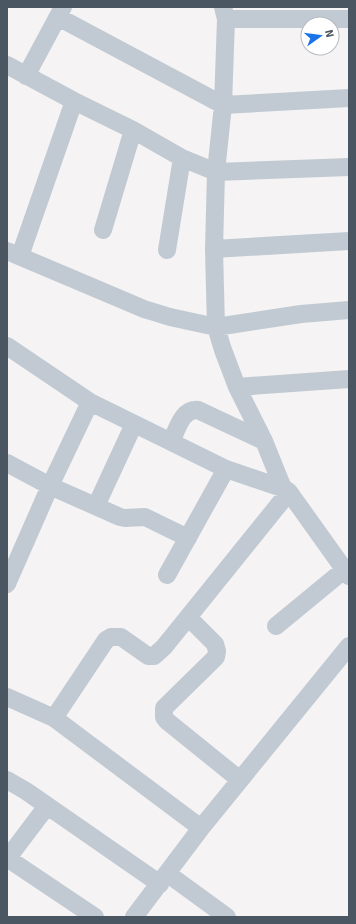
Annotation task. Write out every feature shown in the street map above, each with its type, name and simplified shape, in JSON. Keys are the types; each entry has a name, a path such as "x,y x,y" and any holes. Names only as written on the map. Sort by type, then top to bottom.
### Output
{"street":[{"path":"26,76 61,12 223,105 349,98"},
{"path":"276,626 347,573 286,490 237,387 216,327 214,249 216,172 223,105 225,13 349,19"},
{"path":"7,65 74,101 133,130 182,158 216,172 349,167"},
{"path":"74,101 14,254 144,309 170,317 216,327 301,314 349,310"},
{"path":"103,230 133,130"},
{"path":"167,250 182,158"},
{"path":"214,249 349,241"},
{"path":"7,346 90,402 226,469 286,490"},
{"path":"237,387 349,379"},
{"path":"7,584 14,549 50,486 90,402"},
{"path":"171,442 185,414 193,409 264,441"},
{"path":"96,506 134,424"},
{"path":"7,463 50,486 96,506 125,518 145,517 188,538"},
{"path":"168,575 226,469"},
{"path":"54,718 106,640 111,637 121,637 148,656 154,656 164,648 286,490"},
{"path":"188,617 215,644 217,651 216,657 164,708 164,717 240,780"},
{"path":"134,917 201,828 349,646"},
{"path":"7,697 54,718 201,828"},
{"path":"7,780 227,917"},
{"path":"47,806 7,858 73,911 95,917"}]}
